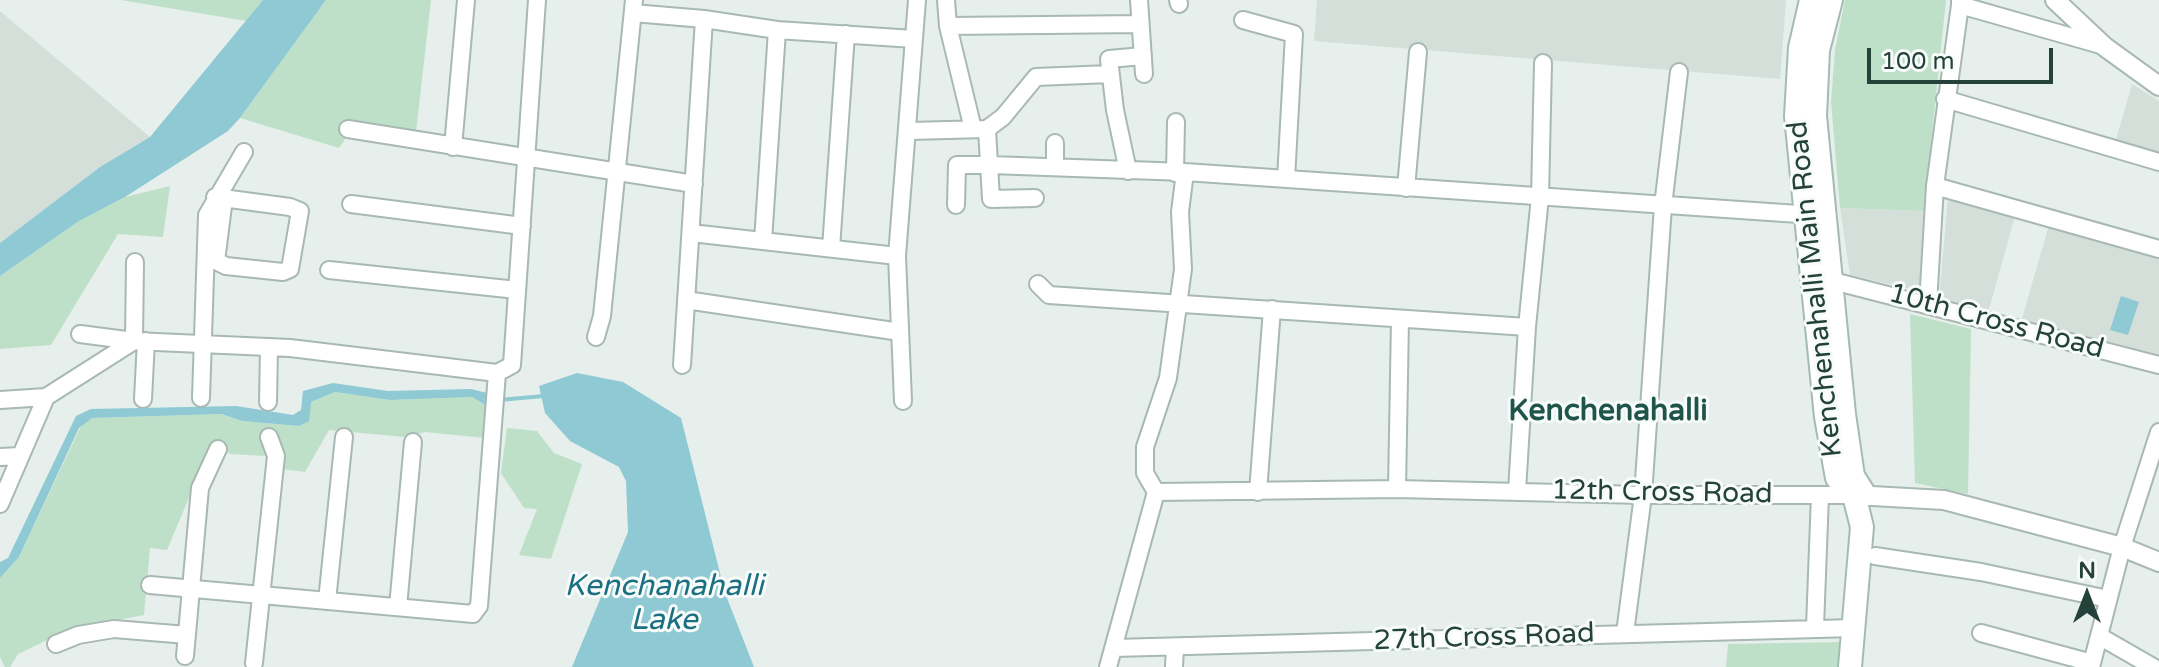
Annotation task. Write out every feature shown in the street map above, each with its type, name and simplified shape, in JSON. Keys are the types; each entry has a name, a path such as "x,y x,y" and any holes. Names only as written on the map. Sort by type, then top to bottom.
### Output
{"main road":[{"name":"Kenchenahalli Main Road","path":"1811,0 1800,48 1796,116 1833,281 1853,476 1860,495 1874,515 1875,556 1863,667"},
{"name":"Kenchenahalli Main Road","path":"1831,0 1818,50 1815,116 1826,417 1837,478 1860,495"},
{"name":"Kenchenahalli Main Road","path":"1850,667 1863,549 1860,495"}],"street":[{"path":"453,147 466,0"},
{"path":"80,334 140,341 269,347 497,373 512,365 537,0"},
{"path":"903,401 897,256 917,0"},
{"path":"946,0 948,26 991,165 991,199 1035,198"},
{"path":"1139,0 1144,74"},
{"path":"2055,0 2105,47 2159,86"},
{"path":"1928,304 1935,186 1960,2 2105,47"},
{"path":"596,337 634,6 777,30 914,39"},
{"path":"682,365 704,19"},
{"path":"1243,20 1294,34 1286,179"},
{"path":"948,26 1140,24"},
{"path":"763,241 777,30"},
{"path":"831,248 846,34"},
{"path":"1406,188 1418,52"},
{"path":"1128,171 1110,74 1110,58 1143,56"},
{"path":"1517,491 1527,327 1540,197 1543,63"},
{"path":"1625,633 1643,495 1663,206 1679,72"},
{"path":"909,131 980,129 1003,117 1036,77 1110,74"},
{"path":"1945,99 2159,162"},
{"path":"1108,667 1156,492 1145,473 1145,447 1168,378 1183,269 1176,122"},
{"path":"348,129 694,184"},
{"path":"1055,143 1055,167"},
{"path":"201,398 207,215 220,198 244,152"},
{"path":"956,205 957,165 991,165 1286,179 1817,214"},
{"path":"1935,186 2159,249"},
{"path":"220,198 300,211 290,269 226,266 216,261 220,198"},
{"path":"351,204 522,226"},
{"path":"691,233 897,256"},
{"path":"135,262 143,399"},
{"path":"329,270 517,290"},
{"name":"10th Cross Road","path":"1833,281 2159,365"},
{"path":"1038,284 1049,295 1527,327"},
{"path":"686,300 900,332"},
{"path":"1258,492 1272,309"},
{"path":"1397,489 1400,320"},
{"path":"0,400 46,397 140,341"},
{"path":"268,402 269,347"},
{"path":"150,585 473,614 479,606 497,373"},
{"path":"0,504 46,397"},
{"path":"1981,633 2092,665 2122,547 2159,432"},
{"path":"254,663 276,456 269,437"},
{"path":"327,601 344,437"},
{"path":"398,607 413,442"},
{"path":"185,656 200,488 218,449"},
{"path":"0,457 20,456"},
{"name":"12th Cross Road","path":"1156,492 1397,489 1643,495 1860,495 1944,500 2122,547 2159,562"},
{"path":"1815,627 1820,495"},
{"path":"1875,556 1981,572 2108,599"},
{"name":"27th Cross Road","path":"1114,648 1855,628"},
{"path":"56,644 78,635 114,629 187,635"},
{"path":"2099,636 2153,667"},
{"path":"1174,667 1175,647"}],"shaded area":[{"path":"1317,0 1786,0 1780,79 1314,41"},
{"path":"0,11 150,137 100,167 0,243"},
{"path":"2132,84 2159,101 2159,156 2115,143"},
{"path":"1948,197 2015,216 1988,313 1939,299"},
{"path":"1840,208 1924,211 1923,292 1850,275"},
{"path":"2049,225 2159,257 2159,362 2021,322"}],"green space":[{"path":"121,0 263,0 246,21"},
{"path":"326,0 431,0 416,132 355,124 339,148 240,118"},
{"path":"1845,0 1946,0 1924,211 1840,208 1831,102 1835,50"},
{"path":"170,186 163,237 118,234 51,345 0,349 0,276 79,221 125,197"},
{"path":"1910,314 1971,329 1968,494 1915,483"},
{"path":"335,392 390,400 472,397 487,406 484,438 425,432 404,437 329,430 305,472 282,469 283,457 230,454 212,443 167,550 150,548 144,615 70,629 18,654 10,667 5,667 0,657 0,578 19,557 82,424 92,418 223,414 242,421 299,426 311,402"},
{"path":"507,428 537,431 554,453 582,464 551,559 519,555 537,509 524,508 501,473"},
{"path":"1843,642 1839,667 1726,667 1728,644"}],"water":[{"path":"263,0 326,0 228,131 125,197 79,221 0,276 0,243 100,167 150,137"},
{"path":"2121,296 2139,302 2128,335 2110,330"},
{"name":"Kenchanahalli Lake","path":"577,373 623,382 681,418 725,593 754,667 572,667 628,532 626,481 619,467 570,441 545,413 539,386"},
{"path":"333,383 388,391 471,389 487,393 487,406 472,397 390,400 335,392 311,402 309,421 299,426 242,421 222,414 92,418 79,428 19,557 0,578 0,562 8,558 76,416 91,409 236,406 293,415 301,410 303,391"}],"waterway":[{"path":"499,400 544,396"}],"district":[{"name":"Kenchenahalli","path":"1608,412"}]}
